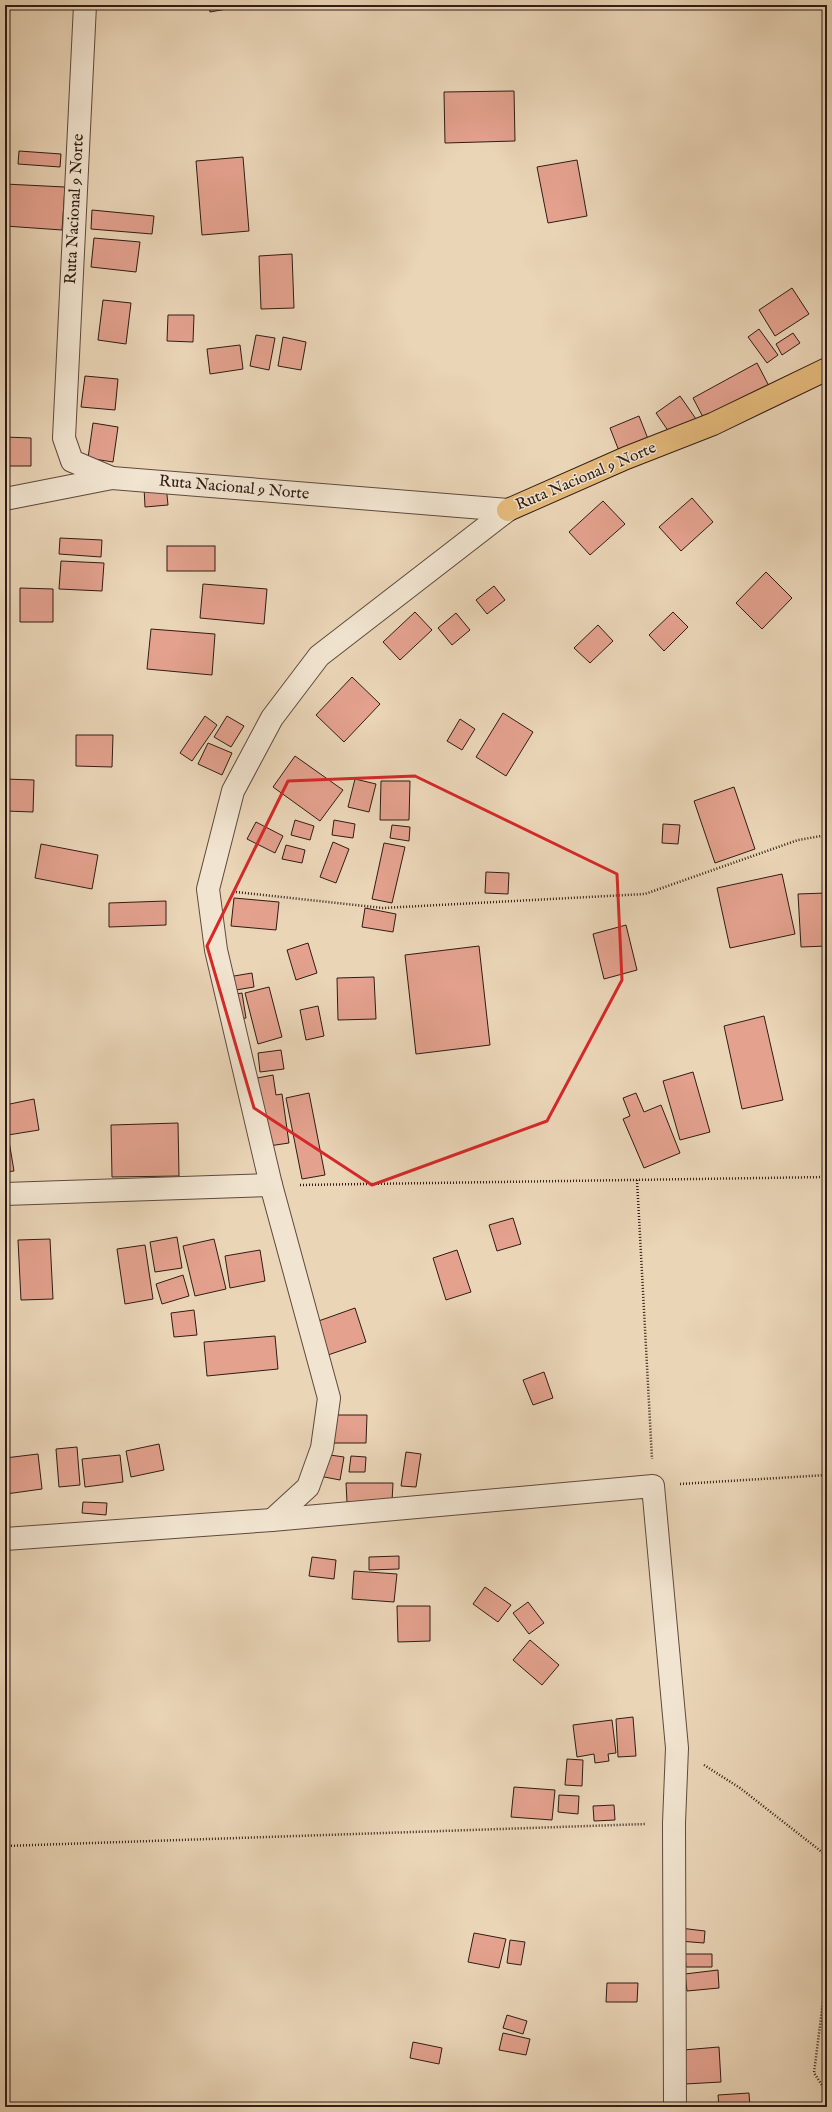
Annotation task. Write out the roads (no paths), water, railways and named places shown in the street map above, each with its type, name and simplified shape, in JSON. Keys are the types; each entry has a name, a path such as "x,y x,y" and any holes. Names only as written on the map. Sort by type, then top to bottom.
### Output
{"main road":[{"name":"Ruta Nacional 9 Norte","path":"508,510 626,458 713,424 827,369"}],"street":[{"name":"Ruta Nacional 9 Norte","path":"85,5 64,438 72,461 112,478 508,510"},
{"path":"5,499 112,478"},
{"path":"272,1520 308,1487 322,1448 329,1398 270,1185 216,950 208,889 233,791 272,718 319,656 508,510"},
{"path":"5,1194 270,1185"},
{"path":"5,1539 272,1520 653,1486 676,1748 674,1823 675,2107"}]}
